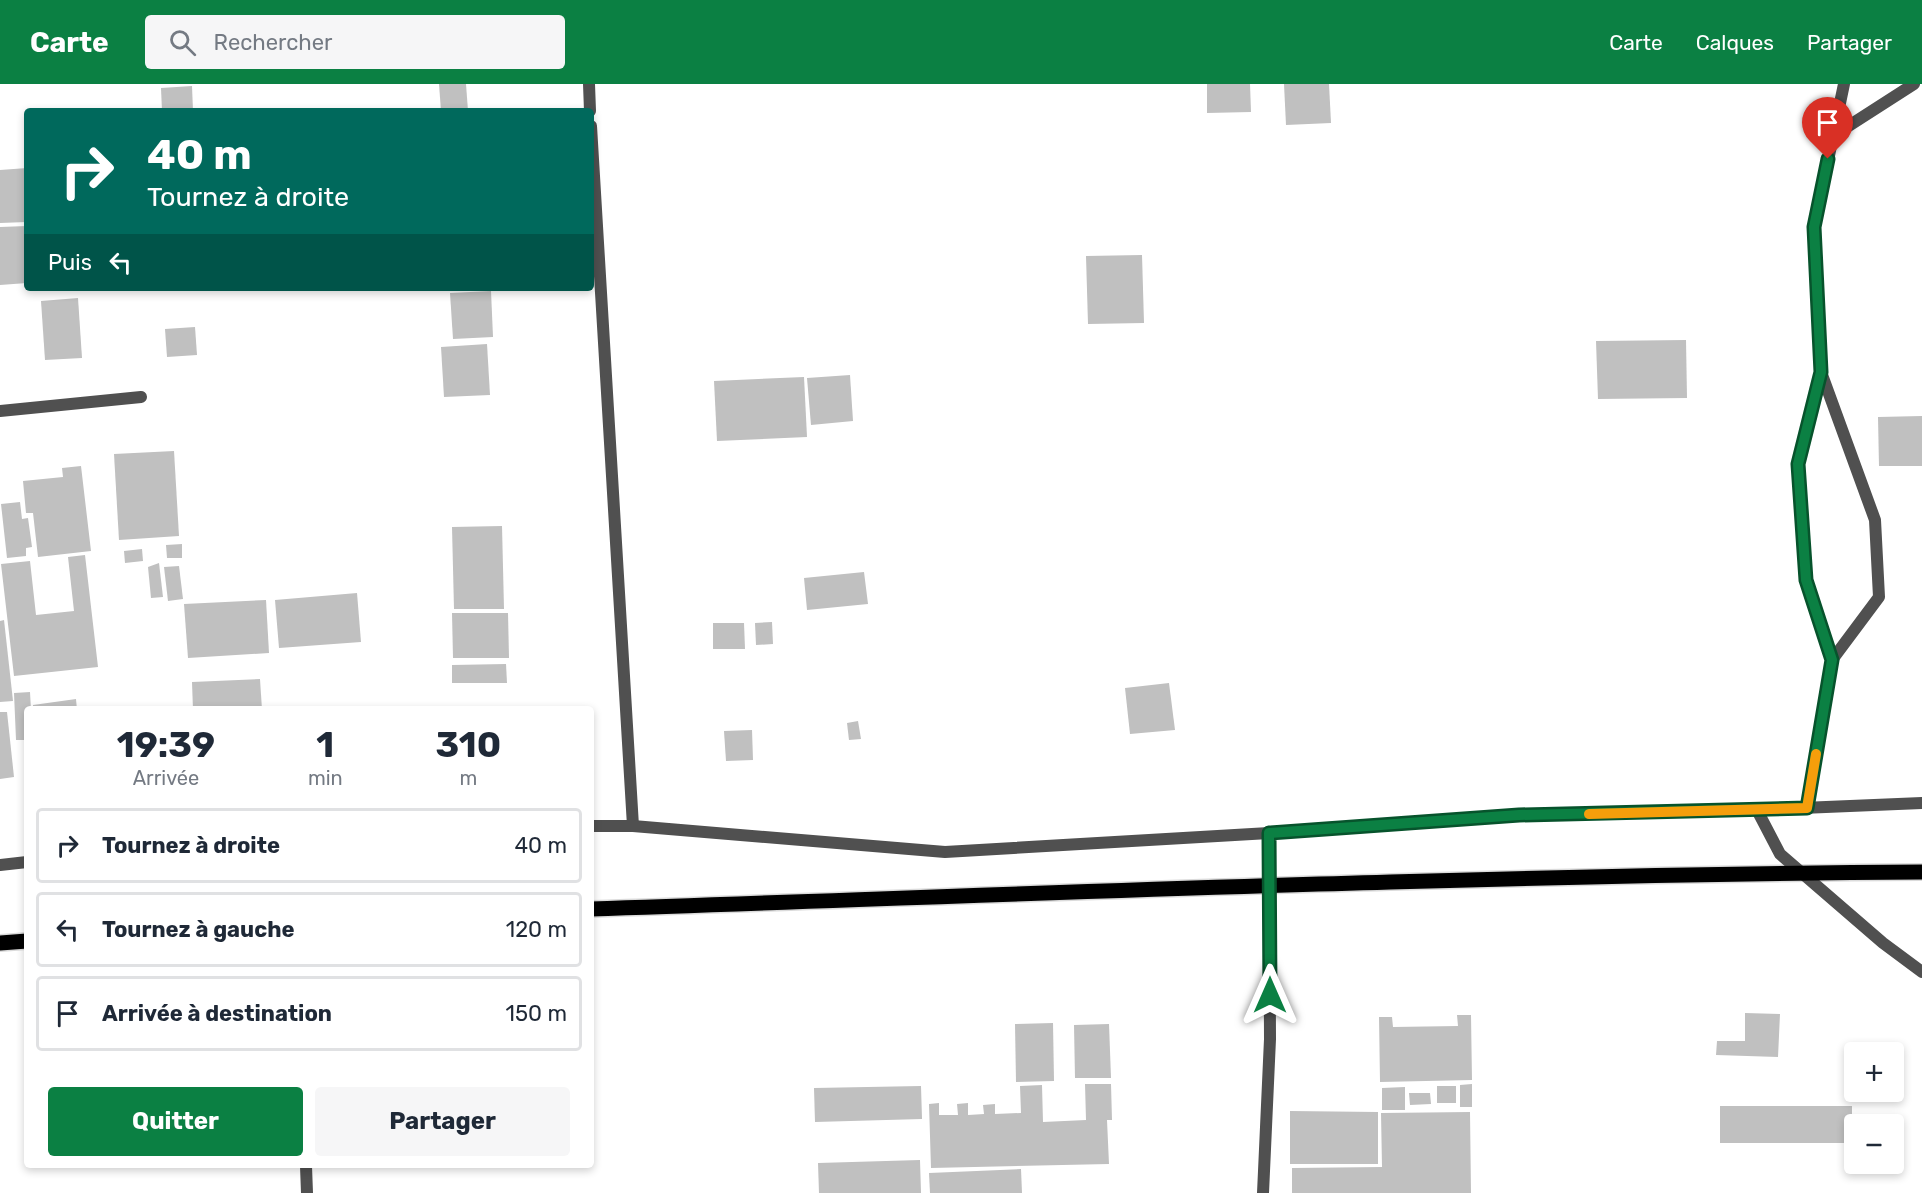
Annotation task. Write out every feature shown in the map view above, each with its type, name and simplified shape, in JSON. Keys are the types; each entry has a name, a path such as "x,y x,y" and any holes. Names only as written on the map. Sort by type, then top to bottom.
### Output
{"main road":[{"path":"594,909 1270,885 1922,872"},
{"path":"0,944 24,941"}],"street":[{"path":"588,84 590,108"},
{"path":"1807,808 1832,660 1806,580 1798,464 1821,372 1814,227 1844,84"},
{"path":"1833,136 1914,84"},
{"path":"594,176 633,826"},
{"path":"1821,372 1875,520 1880,597 1832,660"},
{"path":"0,411 141,397"},
{"path":"594,826 633,826 945,852 1269,833 1519,815 1757,810 1922,803"},
{"path":"1757,810 1780,854 1883,943 1922,972"},
{"path":"1263,1193 1270,1039 1269,833"},
{"path":"0,865 24,862"},
{"path":"306,1168 307,1193"}],"building":[{"path":"439,84 466,84 468,108 441,108"},
{"path":"1207,84 1250,84 1251,112 1207,113"},
{"path":"1284,84 1329,84 1331,123 1286,125"},
{"path":"192,86 193,108 162,108 161,88"},
{"path":"24,168 24,222 0,223 0,170"},
{"path":"24,226 24,283 0,285 0,227"},
{"path":"1142,255 1144,323 1088,324 1086,256"},
{"path":"491,291 493,337 453,339 450,293"},
{"path":"78,298 82,358 45,360 41,301"},
{"path":"195,327 197,355 167,357 165,329"},
{"path":"1686,340 1687,398 1598,399 1596,341"},
{"path":"487,344 490,395 444,397 441,347"},
{"path":"850,375 853,421 811,425 807,378"},
{"path":"804,377 807,437 717,441 714,381"},
{"path":"1922,416 1922,466 1879,466 1878,417"},
{"path":"174,451 179,536 119,540 114,454"},
{"path":"81,466 91,551 38,557 33,513 26,513 23,481 63,477 62,468"},
{"path":"20,502 22,519 28,518 32,547 26,548 26,556 7,558 1,504"},
{"path":"502,526 504,609 454,609 452,527"},
{"path":"182,544 182,558 167,558 166,545"},
{"path":"142,549 143,561 125,563 124,551"},
{"path":"85,555 98,667 14,676 1,564 30,561 36,615 74,611 68,557"},
{"path":"159,563 163,597 151,598 148,567"},
{"path":"179,566 183,599 168,601 164,567"},
{"path":"864,572 868,604 807,610 804,578"},
{"path":"357,593 361,642 279,648 275,600"},
{"path":"266,600 269,653 188,658 184,604"},
{"path":"452,613 508,613 509,658 453,658"},
{"path":"4,620 13,701 0,702 0,621"},
{"path":"772,622 773,644 756,645 755,623"},
{"path":"713,623 744,623 745,649 713,649"},
{"path":"506,664 507,683 452,683 452,665"},
{"path":"260,679 262,706 193,706 192,682"},
{"path":"1169,683 1175,730 1130,734 1125,688"},
{"path":"30,692 31,706 24,706 24,740 16,740 14,693"},
{"path":"76,699 77,706 33,706"},
{"path":"0,712 7,712 14,777 0,779"},
{"path":"858,721 861,739 849,740 847,723"},
{"path":"752,730 753,760 726,761 724,731"},
{"path":"1745,1013 1780,1014 1778,1057 1716,1055 1717,1041 1745,1041"},
{"path":"1457,1015 1471,1015 1472,1080 1380,1082 1379,1017 1392,1017 1393,1027 1458,1026"},
{"path":"1053,1023 1054,1081 1016,1082 1015,1024"},
{"path":"1109,1024 1111,1078 1075,1078 1074,1025"},
{"path":"1085,1084 1111,1084 1112,1120 1107,1120 1109,1164 931,1168 929,1104 939,1103 939,1115 958,1115 957,1104 968,1103 968,1115 984,1114 983,1105 995,1104 995,1114 1021,1113 1020,1086 1042,1085 1043,1122 1086,1120"},
{"path":"1472,1084 1472,1107 1460,1107 1460,1085"},
{"path":"921,1086 922,1119 815,1122 814,1088"},
{"path":"1437,1086 1456,1086 1456,1103 1437,1103"},
{"path":"1405,1087 1405,1110 1382,1110 1382,1088"},
{"path":"1409,1093 1430,1093 1431,1104 1410,1105"},
{"path":"1720,1106 1852,1106 1852,1114 1844,1114 1844,1143 1720,1143"},
{"path":"1290,1111 1378,1112 1378,1164 1290,1164"},
{"path":"1470,1112 1471,1193 1292,1193 1292,1168 1382,1167 1381,1113"},
{"path":"920,1160 921,1193 819,1193 818,1163"},
{"path":"1021,1169 1022,1193 930,1193 929,1173"}],"slow traffic":[{"path":"1589,814 1807,808 1816,754"}],"route":[{"path":"1270,995 1269,833 1519,815 1807,808 1832,660 1806,580 1798,464 1821,372 1814,227 1828,159"}]}
